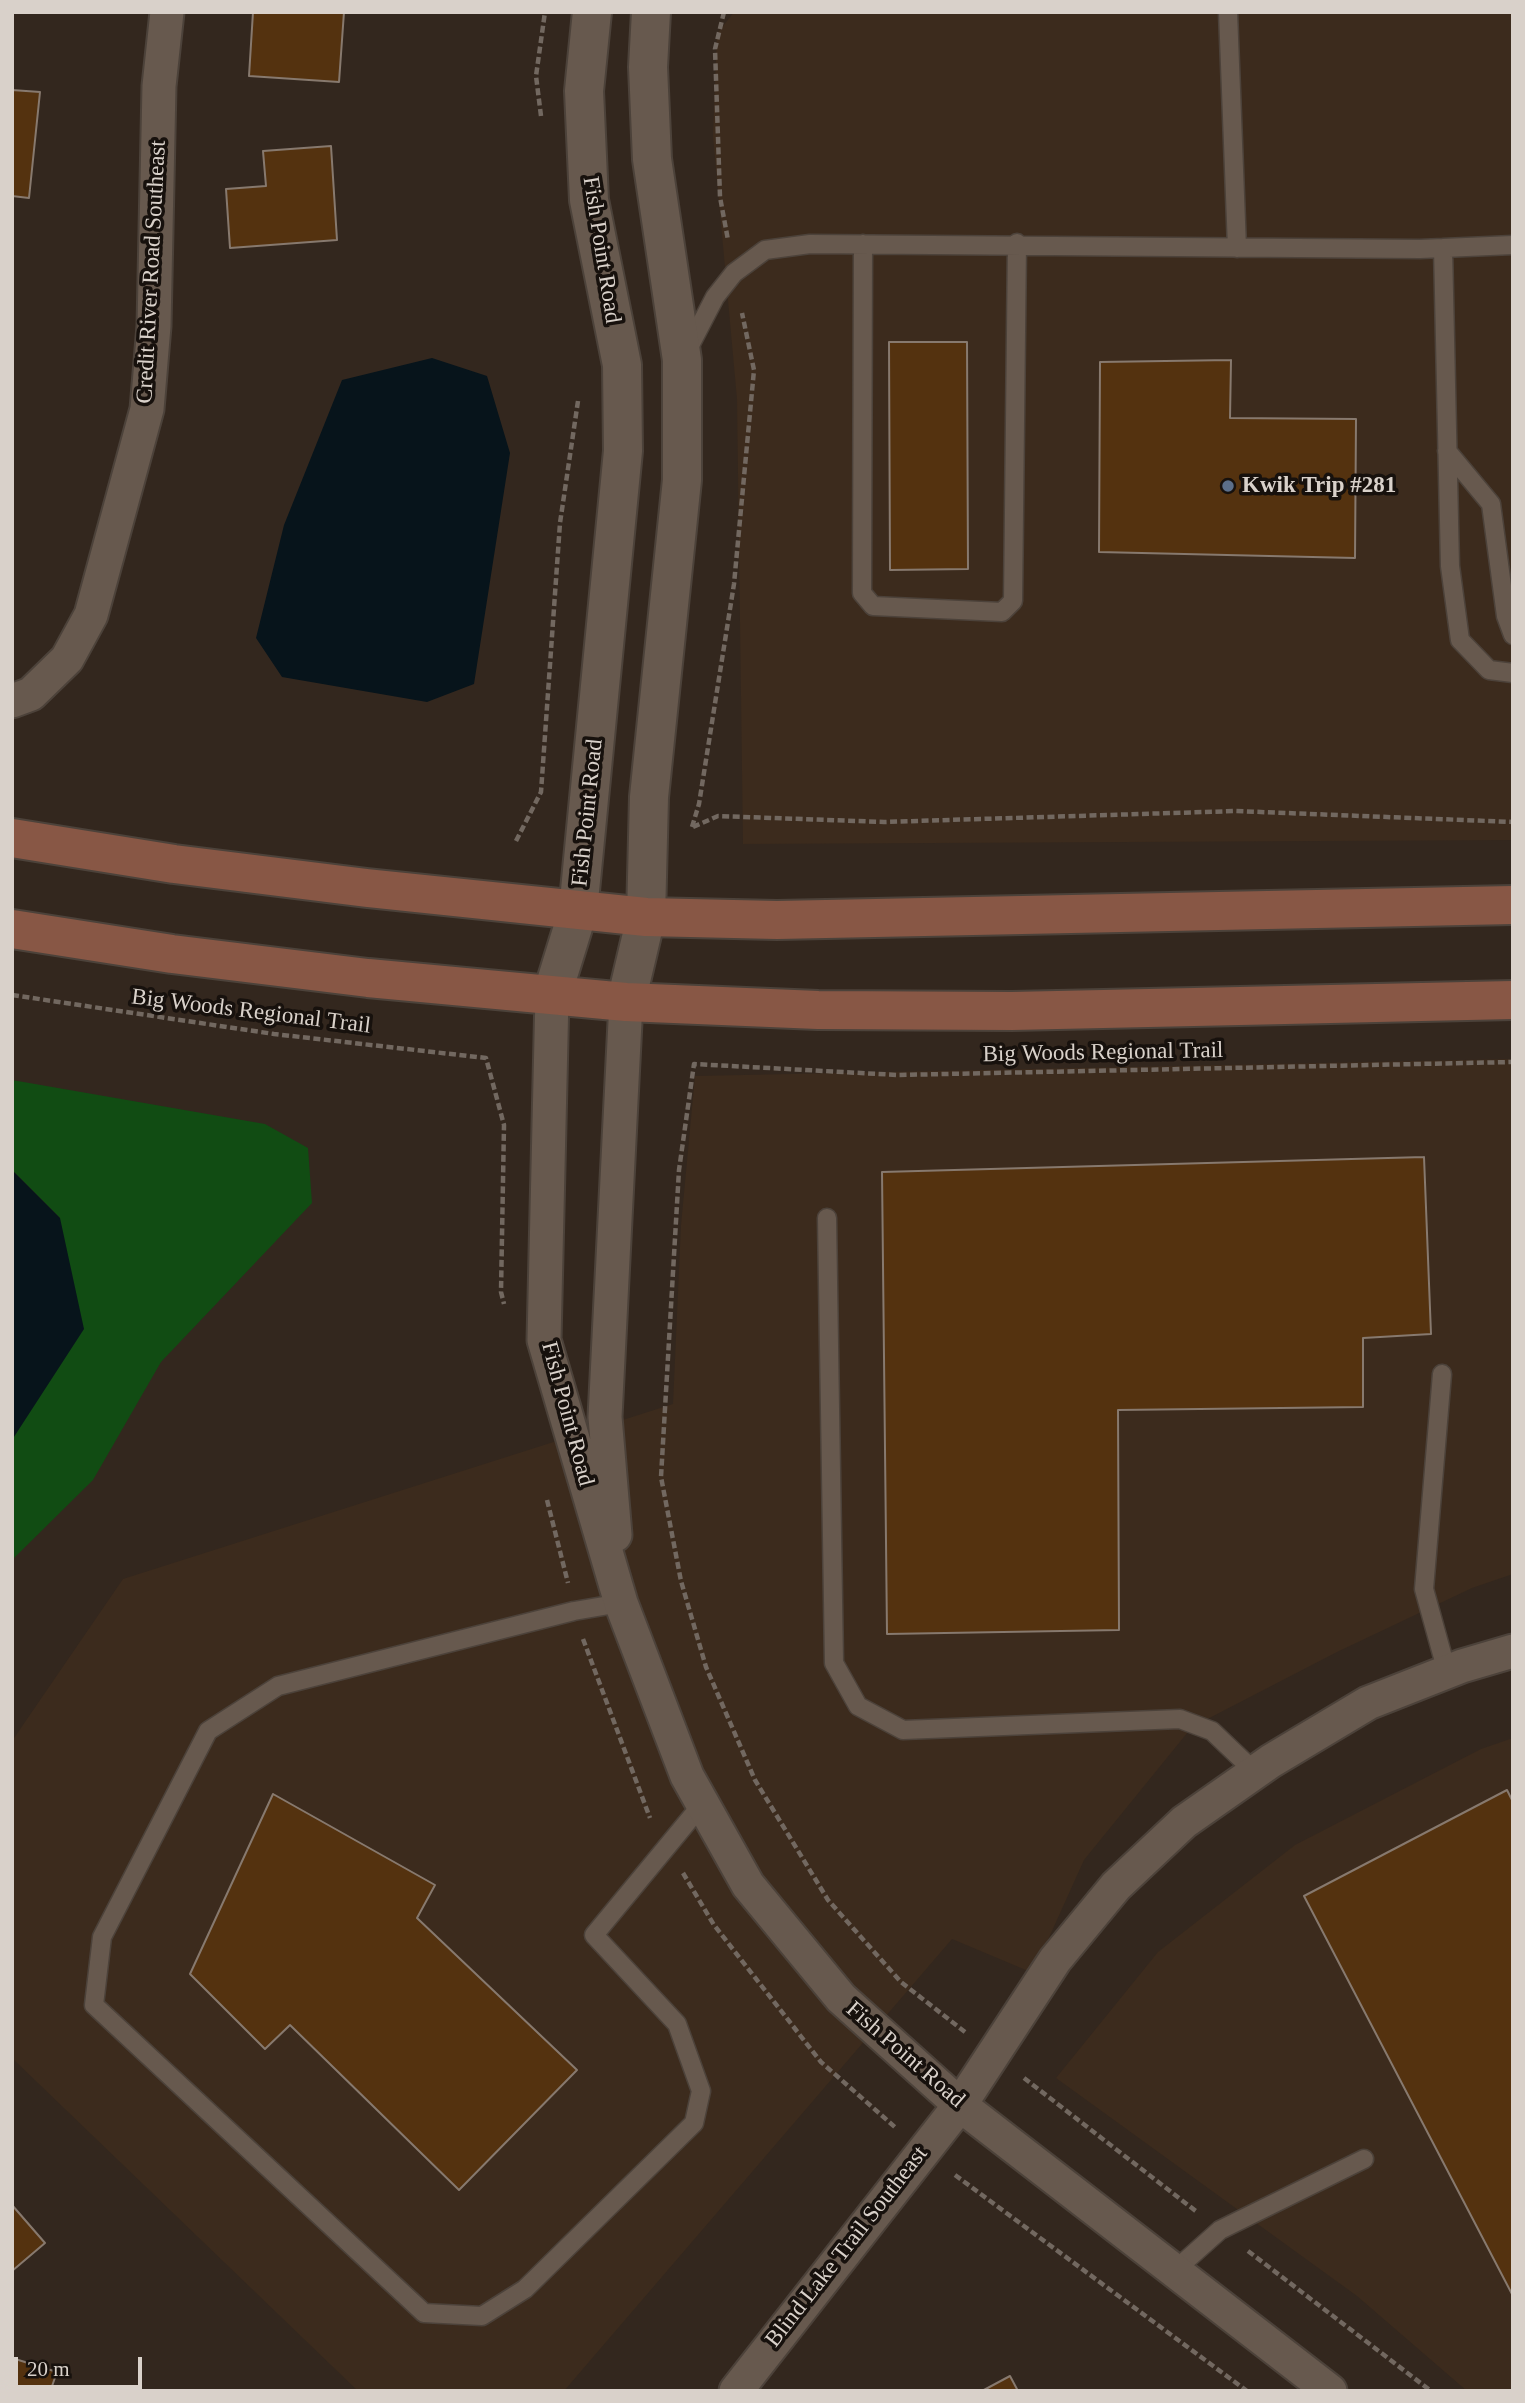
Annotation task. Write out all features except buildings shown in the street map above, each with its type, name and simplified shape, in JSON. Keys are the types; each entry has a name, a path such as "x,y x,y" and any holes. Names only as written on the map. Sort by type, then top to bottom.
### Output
{"main road":[{"path":"12,838 188,866 646,917 777,920 1513,905"},
{"path":"12,929 172,954 626,1002 818,1010 1012,1011 1513,1000"}],"street":[{"name":"Credit River Road Southeast","path":"12,701 31,694 67,659 91,615 147,409 154,326 159,86 167,12"},
{"name":"Fish Point Road","path":"592,12 584,91 589,200 622,365 622,451 578,911 552,995 544,1340 621,1603 687,1776 748,1885 841,1998 960,2105 1330,2391"},
{"name":"Fish Point Road","path":"621,1603 605,1417 626,1002 646,917 650,785 682,480 682,360 652,159 648,66 651,12"},
{"name":"Blind Lake Trail Southeast","path":"736,2391 960,2105 1055,1960 1116,1886 1184,1822 1255,1772 1368,1703 1447,1672 1513,1651"}],"lane":[{"path":"1228,12 1237,248"},
{"path":"682,360 715,297 734,273 765,250 810,244 1017,243 1237,248 1443,248 1513,245"},
{"path":"863,244 862,593 873,606 1002,612 1013,601 1017,243"},
{"path":"1443,248 1450,566 1461,640 1489,670 1513,673"},
{"path":"1447,451 1491,504 1506,616 1513,635"},
{"path":"827,1218 834,1663 858,1706 903,1730 1180,1719 1212,1731 1255,1772"},
{"path":"1441,1374 1424,1589 1447,1672"},
{"path":"621,1603 575,1611 278,1686 208,1731 102,1937 94,2005 424,2313 482,2316 525,2289 694,2123 701,2091 677,2024 594,1934 703,1804"},
{"path":"1173,2272 1220,2230 1364,2159"}],"path":[{"path":"541,117 536,76 545,12"},
{"path":"724,12 715,49 720,197 754,370 734,584 699,804 692,828 718,816 884,822 1236,811 1513,822"},
{"path":"516,841 541,792 561,523 579,397"},
{"name":"Big Woods Regional Trail","path":"12,995 274,1034 486,1058"},
{"name":"Big Woods Regional Trail","path":"993,2054 901,1982 828,1900 755,1780 706,1667 681,1581 661,1477 679,1170 694,1064 898,1075 1513,1062"},
{"path":"993,2054 1432,2391"}],"shaded area":[{"path":"734,12 1513,12 1513,840 743,844 737,399 713,136 717,34"},
{"path":"432,358 487,376 510,453 474,684 427,702 282,677 256,638 284,525 342,380"},
{"path":"1513,1059 1513,1574 1472,1588 1337,1652 1192,1727 1084,1860 1033,1973 952,1939 564,2391 358,2391 12,2058 12,1741 123,1579 673,1404 681,1225 695,1076"},
{"path":"12,1170 60,1218 84,1329 12,1440"},
{"path":"1513,1738 1513,2391 1467,2391 1357,2296 1056,2078 1158,1952 1295,1845 1481,1749"}],"green space":[{"path":"12,1080 265,1124 308,1148 312,1203 161,1362 93,1480 12,1560 12,1440 60,1218 12,1170"}],"place":[{"name":"Kwik Trip #281","path":"1228,486"}]}
